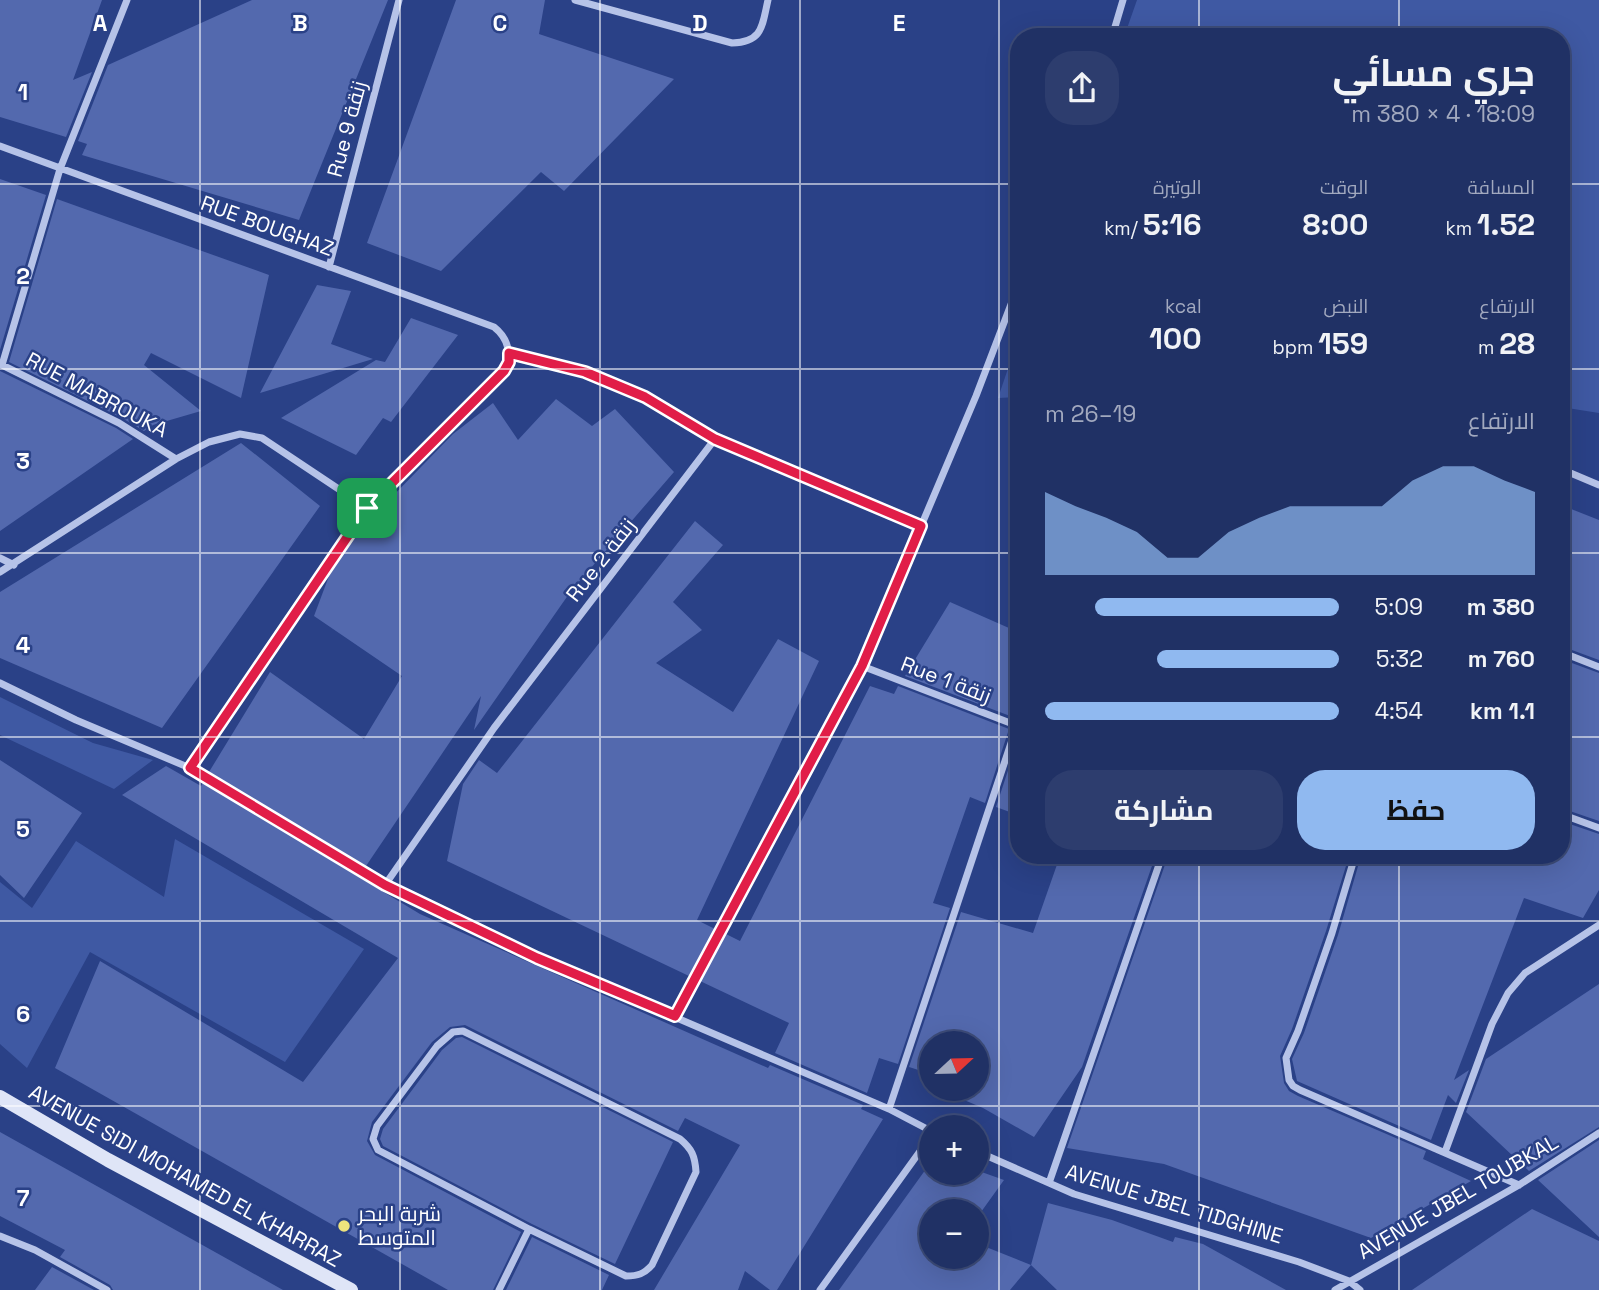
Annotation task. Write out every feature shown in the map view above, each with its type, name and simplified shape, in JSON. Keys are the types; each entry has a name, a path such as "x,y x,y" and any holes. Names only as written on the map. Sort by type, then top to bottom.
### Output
{"street":[{"path":"1,364 60,169 127,0"},
{"name":"Rue 9 زنقة","path":"330,267 399,0"},
{"path":"575,0 732,43 744,43 754,39 761,29 768,0"},
{"path":"1115,28 1123,0"},
{"name":"RUE BOUGHAZ","path":"0,146 494,327 505,338 509,353"},
{"path":"675,1016 862,666 976,397 1010,307"},
{"path":"190,768 367,508 504,371 509,362 509,353 585,372 645,397 715,439 921,526"},
{"name":"RUE MABROUKA","path":"1,364 119,423 176,459"},
{"name":"RUE MABROUKA","path":"0,572 176,459 209,442 240,434 256,436 294,458 367,508"},
{"name":"Rue 2 زنقة","path":"385,885 494,728 715,439"},
{"path":"1570,473 1599,485"},
{"path":"0,558 14,565"},
{"path":"1570,656 1599,667"},
{"name":"Rue 1 زنقة","path":"862,666 1010,722"},
{"path":"0,683 76,720 190,768 385,885 537,958 889,1109 919,1125"},
{"path":"889,1109 1010,749"},
{"path":"1570,817 1599,828"},
{"path":"1049,1182 1159,864"},
{"path":"1353,864 1332,933 1298,1031 1290,1046 1286,1059 1287,1075 1293,1086 1300,1090 1519,1185"},
{"path":"1445,1152 1492,1024 1516,981 1599,925"},
{"path":"453,1032 468,1032 667,1132 680,1139 695,1155 696,1172 652,1265 642,1274 626,1276 529,1228 378,1150 373,1142 377,1126 437,1046 453,1032"},
{"name":"AVENUE SIDI MOHAMED EL KHARRAZ","path":"0,1097 108,1160 351,1290"},
{"name":"AVENUE JBEL TOUBKAL","path":"1335,1290 1519,1185 1599,1133"},
{"path":"820,1290 919,1153"},
{"name":"AVENUE JBEL TIDGHINE","path":"989,1157 1074,1194 1299,1262 1349,1281 1360,1290"},
{"path":"499,1290 529,1228"},
{"path":"0,1237 35,1250 107,1290"}],"shaded area":[{"path":"1137,0 1599,0 1599,413 1570,408 1570,28 1127,28"},
{"path":"1010,363 1010,397 998,398"},
{"path":"0,697 93,743 153,760 114,789 0,735"},
{"path":"175,839 364,949 285,1062 90,952 27,1068 0,1044 0,882 32,908 76,841 164,897"}],"building":[{"path":"0,0 102,0 73,80 92,72 66,137 0,117"},
{"path":"252,0 388,0 299,220 82,155 87,144 78,141 108,65"},
{"path":"456,0 545,0 539,34 674,79 564,191 541,172 441,271 367,243"},
{"path":"0,179 46,195 0,350"},
{"path":"57,199 269,275 241,398 151,353 144,365 201,411 153,425 144,431 9,362"},
{"path":"317,285 351,291 331,344 373,359 260,393"},
{"path":"411,318 458,335 391,422 383,418 356,455 281,418 376,360 385,362"},
{"path":"0,371 133,439 0,531"},
{"path":"556,399 592,426 615,409 674,472 571,591 474,730 481,696 366,866 209,772 270,672 364,739 402,676 314,616 329,576 357,533 453,434 493,403 518,440"},
{"path":"241,443 320,506 162,728 0,658 0,592"},
{"path":"1570,509 1599,520 1599,660 1570,649"},
{"path":"695,521 723,545 673,602 702,630 656,663 733,712 778,639 819,661 697,920 715,929 689,976 447,861 463,784 479,760 497,773"},
{"path":"950,602 1010,628 1010,716 905,676"},
{"path":"1570,662 1599,673 1599,821 1570,811"},
{"path":"870,686 894,694 898,686 1009,729 985,803 970,797 933,903 950,908 898,1064 879,1058 867,1093 775,1053 789,1023 700,981 726,934 740,941"},
{"path":"0,760 82,813 24,898 0,875"},
{"path":"1010,764 1010,812 996,807"},
{"path":"166,766 201,786 203,783 420,914 768,1068 770,1065 863,1105 861,1109 883,1119 777,1290 770,1290 745,1271 738,1290 654,1290 740,1145 685,1118 678,1131 465,1025 450,1027 432,1042 372,1122 367,1141 375,1155 521,1232 493,1290 448,1290 55,1068 100,961 303,1082 398,958 122,795"},
{"path":"1570,824 1599,834 1599,890 1583,918 1524,898 1454,1080 1469,1070 1456,1103 1448,1095 1431,1140 1297,1081 1292,1059 1304,1033 1338,935 1359,864 1570,864"},
{"path":"1057,864 1153,864 1082,1067 1034,1137 966,1101 989,1101 989,1031 921,1031 961,912 1033,933"},
{"path":"1165,864 1347,864 1326,931 1280,1056 1284,1083 1289,1091 1298,1096 1426,1151 1423,1159 1471,1181 1371,1238 1164,1164 1067,1148"},
{"path":"1599,984 1599,1127 1529,1171 1466,1112 1486,1059"},
{"path":"462,1037 673,1142 615,1264 383,1146 380,1139 383,1129 442,1050 456,1038"},
{"path":"919,1037 919,1070 909,1067"},
{"path":"0,1132 283,1290 113,1290 110,1285 60,1257 65,1250 0,1216"},
{"path":"1599,1140 1599,1237 1538,1180"},
{"path":"989,1175 1004,1180 989,1201 919,1199 919,1269 989,1269 989,1248 1031,1265 1010,1290 839,1290 919,1179 919,1185 989,1185"},
{"path":"1048,1203 1112,1220 1173,1242 1175,1237 1203,1244 1286,1290 1057,1290 1031,1265"},
{"path":"1532,1209 1599,1241 1599,1290 1412,1290"},
{"path":"532,1237 609,1275 602,1290 506,1290"},
{"path":"52,1267 94,1290 35,1290"}],"place":[{"name":"شربة البحر المتوسط","path":"344,1226"}],"route":[{"path":"509,353 585,372 645,397 715,439 921,526 862,666 675,1016 537,958 385,885 190,768 367,508 504,371 509,362 509,353"}]}
